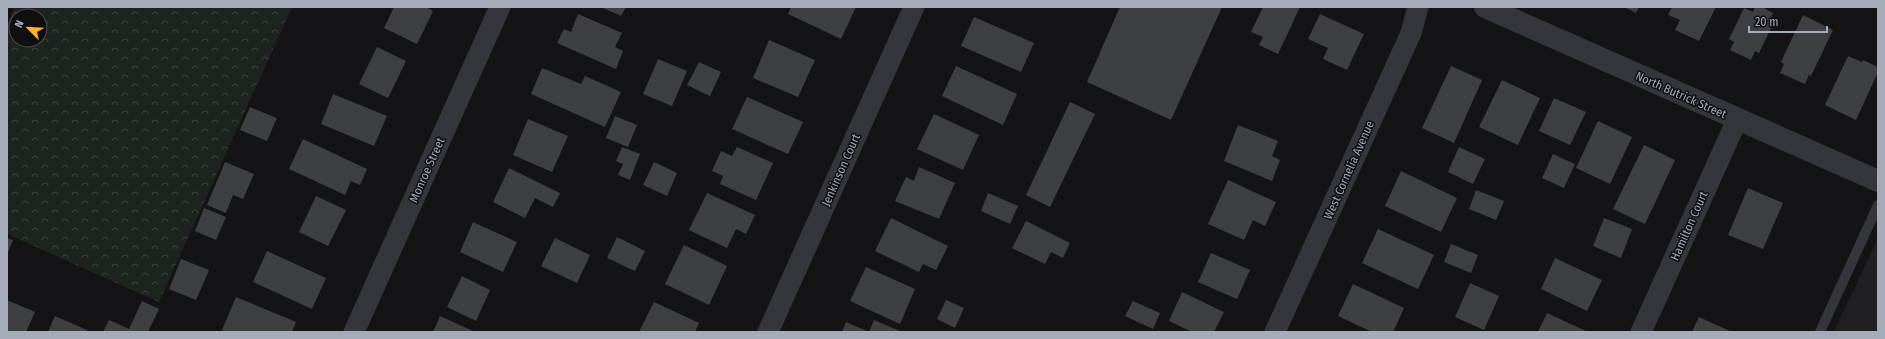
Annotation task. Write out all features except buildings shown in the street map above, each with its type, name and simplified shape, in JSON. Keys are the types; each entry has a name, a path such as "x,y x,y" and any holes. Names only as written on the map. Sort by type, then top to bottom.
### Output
{"street":[{"name":"Monroe Street","path":"354,332 500,7"},
{"name":"Jenkinson Court","path":"768,332 914,7"},
{"name":"West Cornelia Avenue","path":"1276,332 1411,33 1418,7"},
{"name":"North Butrick Street","path":"1485,7 1737,120 1878,181"},
{"name":"Hamilton Court","path":"1641,332 1737,120"}],"lane":[{"path":"1820,332 1878,205"}],"shaded area":[{"path":"1878,238 1878,332 1834,332"}],"green space":[{"path":"15,7 292,7 159,302 7,234 8,23 8,48 48,48 48,8"}]}
